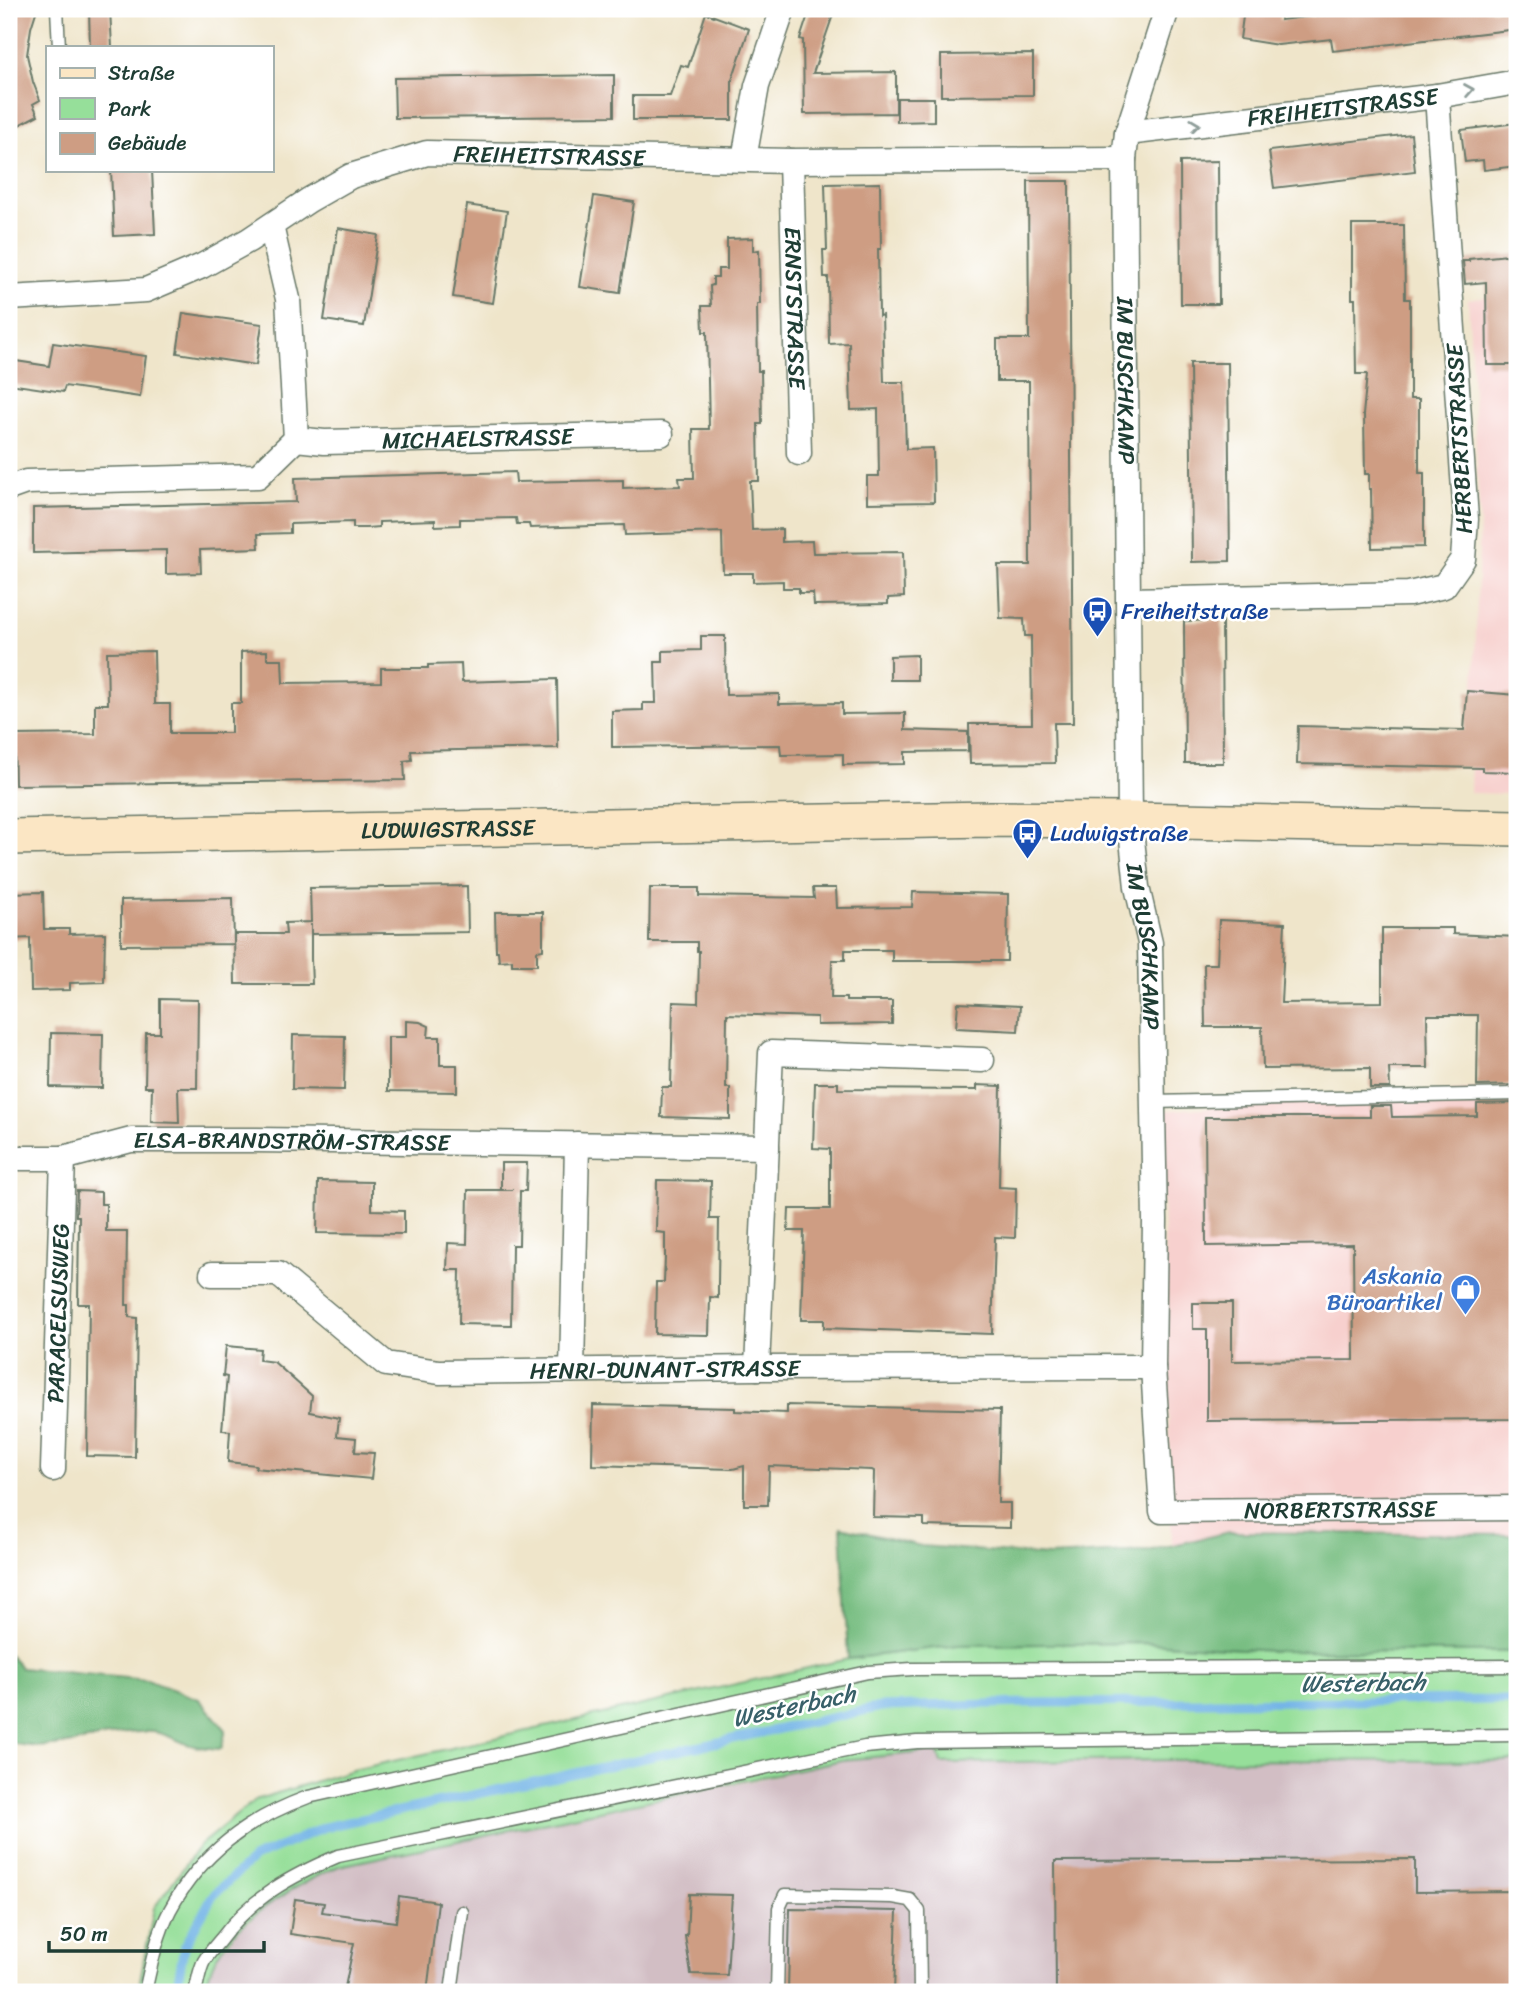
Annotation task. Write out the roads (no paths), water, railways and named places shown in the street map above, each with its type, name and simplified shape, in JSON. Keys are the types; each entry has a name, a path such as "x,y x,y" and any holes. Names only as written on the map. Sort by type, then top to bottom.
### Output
{"main road":[{"name":"LUDWIGSTRASSE","path":"9,837 962,819 1517,828"}],"street":[{"path":"744,159 757,86 783,9"},
{"name":"IM BUSCHKAMP","path":"1162,1511 1153,1367 1155,1220 1150,943 1137,887 1130,820 1124,159 1127,133 1167,9"},
{"name":"FREIHEITSTRASSE","path":"1127,133 1437,96 1517,82"},
{"name":"HERBERTSTRASSE","path":"1129,600 1409,594 1444,586 1463,559 1466,519 1437,96"},
{"name":"FREIHEITSTRASSE","path":"9,298 146,290 202,266 351,176 427,153 791,161 1124,159"},
{"name":"ERNSTSTRASSE","path":"791,161 799,453"},
{"path":"9,488 26,482 258,476 296,439 289,299 271,226"},
{"name":"MICHAELSTRASSE","path":"296,439 324,442 662,434"},
{"path":"757,1368 771,1053 982,1060"},
{"name":"ELSA-BRANDSTRÖM-STRASSE","path":"9,1158 63,1158 131,1140 766,1147"},
{"path":"572,1370 577,1144"},
{"name":"PARACELSUSWEG","path":"53,1469 63,1158"},
{"name":"HENRI-DUNANT-STRASSE","path":"212,1274 278,1274 386,1364 439,1372 1153,1367"},
{"name":"NORBERTSTRASSE","path":"1162,1511 1517,1508"}],"lane":[{"path":"57,9 59,46"},
{"path":"1153,1102 1517,1094"},
{"path":"145,1992 155,1950 170,1912 193,1875 222,1845 256,1820 308,1797 868,1672 912,1669 1517,1666"},
{"path":"195,1992 203,1962 234,1921 279,1884 338,1856 865,1747 917,1742 1517,1735"},
{"path":"777,1992 779,1908 785,1895 893,1897 910,1900 919,1911 920,1992"},
{"path":"451,1992 462,1912"}],"waterway":[{"name":"Westerbach","path":"176,1992 184,1947 213,1895 254,1858 325,1827 881,1707 1026,1703 1517,1700"}],"place":[{"name":"Freiheitstraße","path":"1098,638"},
{"name":"Ludwigstraße","path":"1027,860"},
{"name":"Askania Büroartikel","path":"1465,1316"}]}
